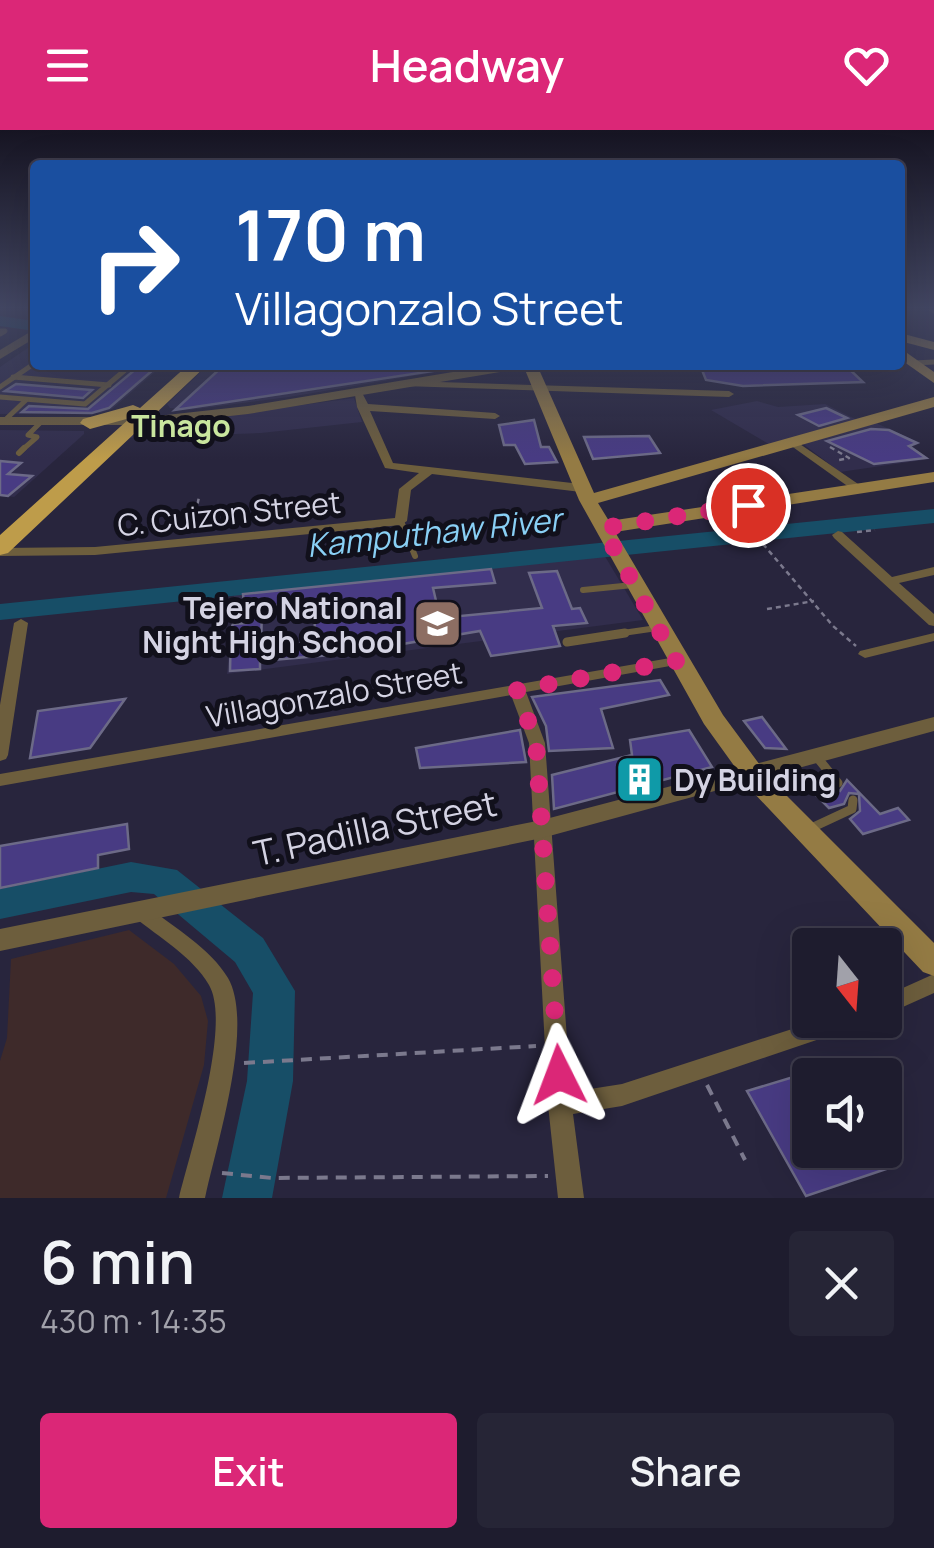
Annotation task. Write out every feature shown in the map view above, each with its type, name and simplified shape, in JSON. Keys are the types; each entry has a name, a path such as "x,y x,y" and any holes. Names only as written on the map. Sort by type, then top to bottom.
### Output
{"highway":[{"path":"0,532 178,370"},
{"path":"0,550 121,420 191,370"},
{"path":"121,420 172,418"}],"main road":[{"path":"909,359 934,380"},
{"path":"532,370 584,494 633,585 676,661 752,774 934,963"},
{"path":"584,494 800,441 934,402"},
{"path":"611,542 858,488 934,477"}],"street":[{"path":"172,418 407,384 466,370"},
{"path":"407,384 728,394"},
{"path":"357,392 386,464 584,494"},
{"path":"362,407 495,416"},
{"path":"2,421 121,420"},
{"path":"800,441 858,488"},
{"path":"401,521 402,494 428,472"},
{"name":"C. Cuizon Street","path":"0,550 62,554 401,521"},
{"path":"838,535 934,622"},
{"path":"889,582 934,571"},
{"path":"0,755 21,623"},
{"path":"865,654 934,636"},
{"name":"Villagonzalo Street","path":"0,780 676,661"},
{"path":"517,690 535,733 560,1106 571,1198"},
{"name":"T. Padilla Street","path":"0,940 542,829 934,724"},
{"path":"141,912 211,973 222,988 226,1008 223,1064 192,1198"},
{"path":"902,998 934,983"},
{"path":"560,1106 622,1095 795,1038"}],"lane":[{"path":"914,363 934,362"},
{"path":"0,387 30,366"},
{"path":"0,397 84,404 126,370"},
{"path":"14,377 109,385"},
{"path":"2,421 26,399"},
{"path":"19,453 37,437 28,434 41,422"},
{"path":"401,521 415,556"},
{"path":"582,590 633,585"},
{"path":"567,642 657,628"},
{"path":"816,756 838,783"},
{"path":"804,831 852,809 853,800"}],"path":[{"path":"800,441 820,442 849,458 828,462"},
{"path":"189,542 199,497"},
{"path":"763,544 833,626 865,654"},
{"path":"767,609 814,601"},
{"path":"250,1063 557,1045"},
{"path":"700,1070 745,1160"},
{"path":"222,1173 272,1178 570,1175"}],"shaded area":[{"path":"12,359 30,359 30,370 157,370 112,409 100,413 0,414 0,367"},
{"path":"203,370 449,370 189,410 170,408 167,404"},
{"path":"354,398 362,422 261,433 127,438 147,426"},
{"path":"757,401 778,407 825,404 859,421 772,446 711,410"},
{"path":"876,423 920,443 912,447 930,459 840,472 803,444"},
{"path":"0,430 84,434 14,497 0,495"},
{"path":"603,553 643,620 227,674 234,594"},
{"path":"129,930 174,964 201,996 208,1021 204,1065 166,1198 0,1198 0,1061 7,1038 11,959"}],"building":[{"path":"135,370 153,370 109,408 92,413 22,412 29,406 88,409"},
{"path":"219,370 433,370 433,371 175,410"},
{"path":"702,370 850,370 863,382 743,386 706,380"},
{"path":"16,384 92,390 83,398 5,391"},
{"path":"826,408 847,418 819,426 798,415"},
{"path":"534,420 541,447 549,447 557,462 525,464 515,445 504,445 499,425"},
{"path":"871,429 889,430 917,443 909,446 926,458 874,464 827,441"},
{"path":"649,436 660,453 593,459 584,437"},
{"path":"0,461 21,463 8,474 32,476 8,496 0,495"},
{"path":"491,569 495,583 433,588 440,618 542,608 529,573 557,571 572,609 580,608 587,623 553,626 560,646 491,656 480,631 343,654 260,661 260,669 230,671 231,629 233,624 246,623 243,594","holes":["313,601 316,642 261,647 262,607"]},
{"path":"660,680 669,695 601,709 613,748 549,751 546,726 532,697"},
{"path":"125,699 90,748 30,758 38,711"},
{"path":"762,717 786,749 765,748 744,721"},
{"path":"520,730 526,762 420,768 416,748"},
{"path":"689,730 712,767 554,809 552,775 632,755 630,740"},
{"path":"847,780 880,814 898,808 909,820 863,834 850,819 860,811 859,794 849,793 844,804 829,808 812,791 830,786 840,791"},
{"path":"127,824 129,849 98,855 98,868 0,888 0,846"},
{"path":"792,1077 792,1168 889,1168 806,1196 747,1091"}],"waterway":[{"name":"Kamputhaw River","path":"0,612 187,596 934,516"},
{"path":"0,904 131,877 164,880 249,950 274,991 270,1081 247,1198"}],"place":[{"name":"Tejero National Night High School","path":"438,624"},
{"name":"Dy Building","path":"639,779"}],"district":[{"name":"Tinago","path":"181,425"}],"route":[{"path":"559,1075 536,743 532,722 517,690 676,661 603,528 748,505"}]}
